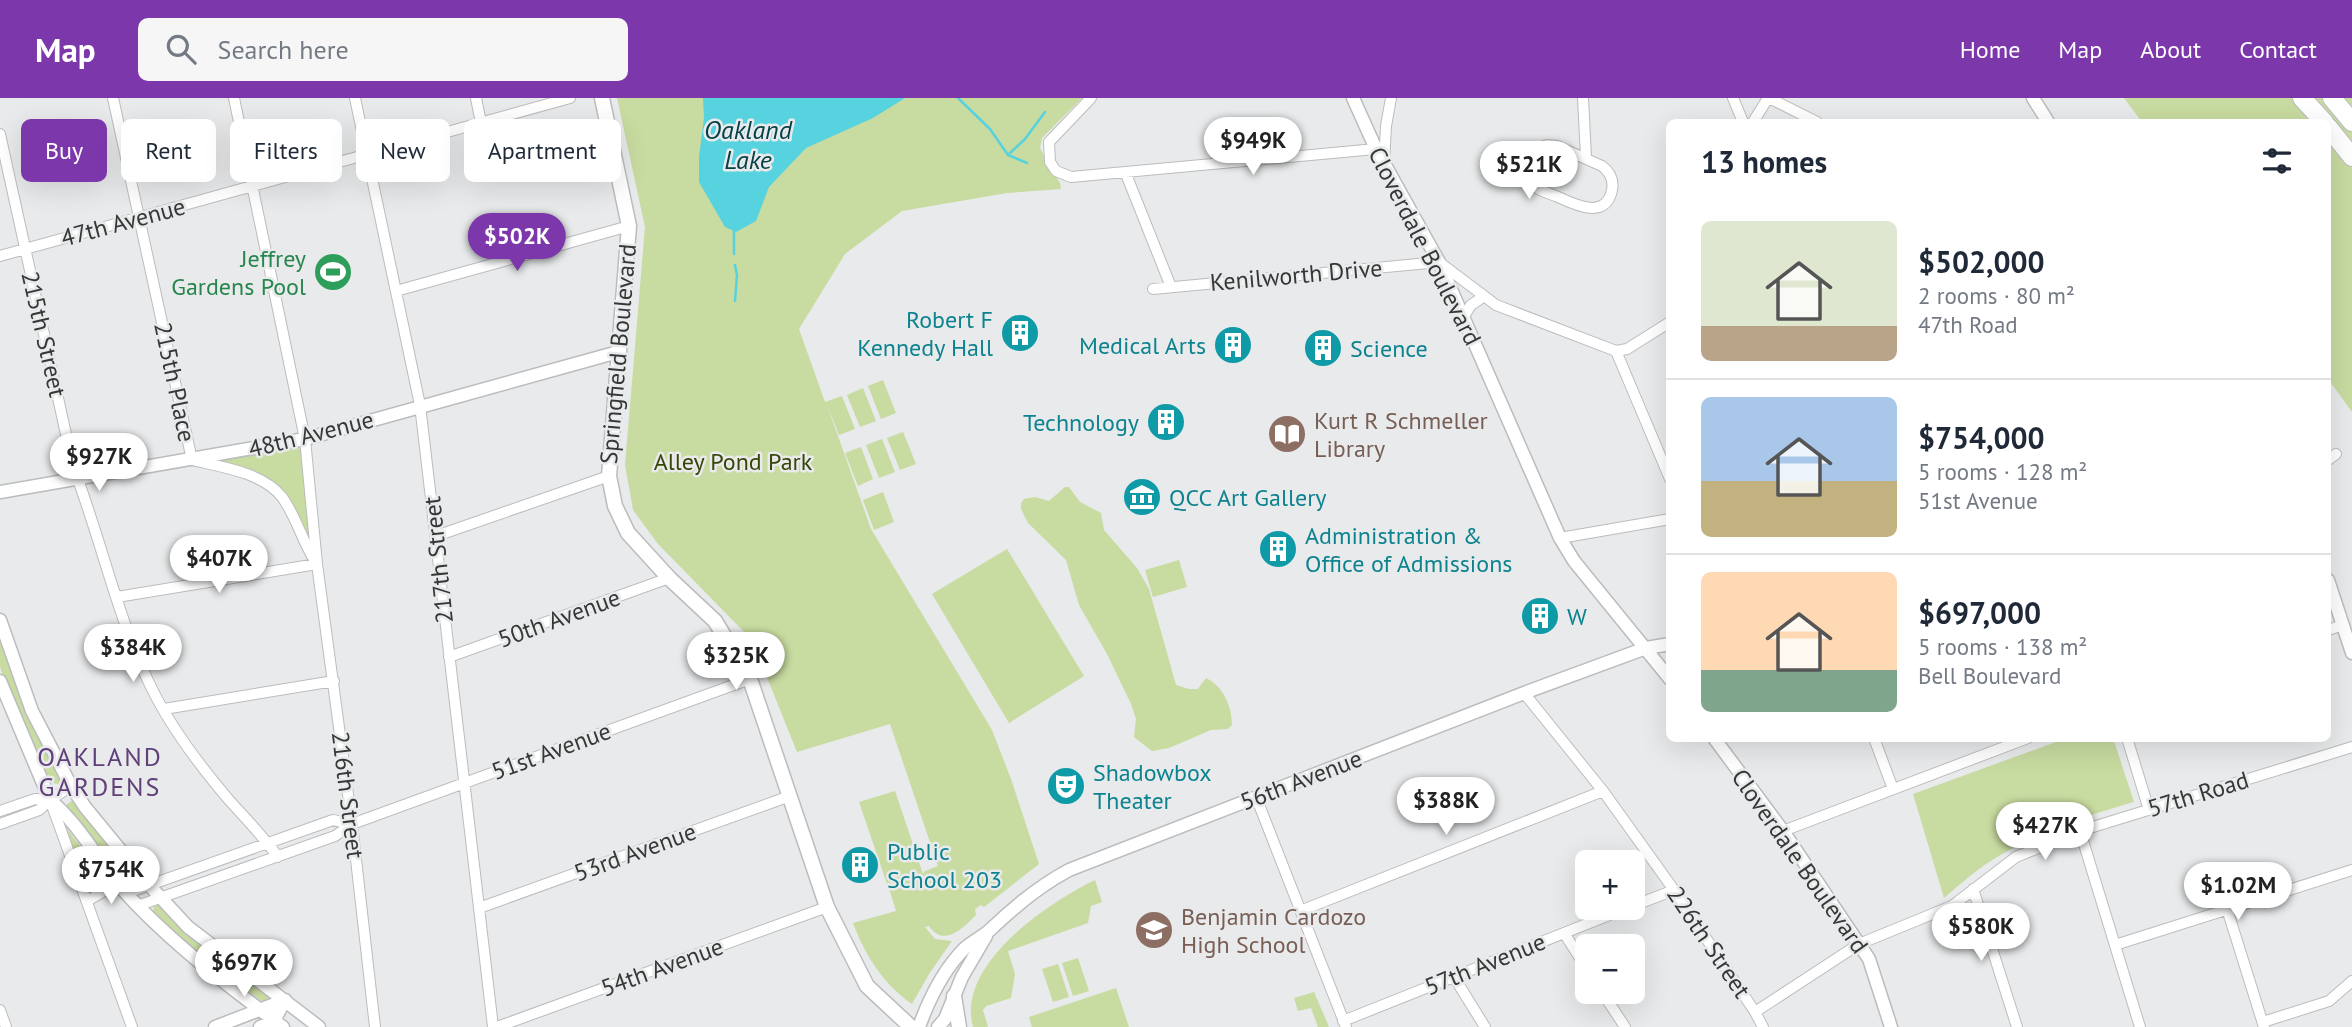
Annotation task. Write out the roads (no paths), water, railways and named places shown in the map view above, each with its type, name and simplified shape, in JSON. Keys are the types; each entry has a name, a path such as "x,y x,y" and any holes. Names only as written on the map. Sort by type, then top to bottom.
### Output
{"highway":[{"path":"2302,98 2321,119"},
{"path":"2332,98 2352,122"},
{"path":"2331,131 2352,157"}],"main road":[{"name":"Springfield Boulevard","path":"602,98 629,226 609,476 615,506 628,533 669,578 715,621 750,679 827,907 867,986 911,1027"},
{"path":"954,996 960,1027"}],"street":[{"name":"215th Place","path":"113,98 192,460"},
{"name":"216th Street","path":"234,98 305,439 317,564 352,824 374,1027"},
{"name":"217th Street","path":"355,98 359,119"},
{"path":"476,98 480,119"},
{"name":"47th Avenue","path":"495,119 570,98"},
{"path":"1091,98 1052,136 1048,148 1049,162 1056,171 1071,177 1376,149"},
{"name":"Cloverdale Boulevard","path":"1353,98 1376,149 1439,262 1560,538 1574,561 1666,674"},
{"path":"1384,164 1391,98"},
{"path":"1583,98 1586,158"},
{"path":"1733,98 1742,119"},
{"path":"1755,119 1768,98 1811,119"},
{"path":"2033,98 2046,119"},
{"name":"215th Street","path":"0,135 73,466 139,659 164,709 201,766 278,857"},
{"path":"1546,145 1558,145 1586,158 1608,171 1613,183 1608,200 1596,208 1584,208 1537,188 1528,174 1531,155 1546,145"},
{"name":"47th Avenue","path":"0,256 356,158"},
{"path":"1126,174 1171,287"},
{"name":"217th Street","path":"373,182 421,405 495,1027"},
{"path":"396,290 629,226"},
{"path":"1439,262 1483,297 1519,314 1616,351 1627,349 1666,325"},
{"name":"Kenilworth Drive","path":"1153,289 1439,262"},
{"path":"1464,316 1471,305 1483,297"},
{"path":"1616,351 1666,470"},
{"name":"48th Avenue","path":"0,492 305,439 618,352"},
{"name":"216th Street","path":"192,460 227,468 264,482 281,496 317,564"},
{"path":"436,536 609,476"},
{"path":"1560,538 1666,520"},
{"path":"117,597 317,564"},
{"name":"50th Avenue","path":"449,657 669,578"},
{"path":"2331,589 2352,653"},
{"path":"0,620 32,711 71,786 85,807 149,885 188,927 319,1027"},
{"path":"2331,629 2343,625"},
{"name":"56th Avenue","path":"919,1027 926,1007 950,967 966,947 988,932 1014,906 1069,870 1524,693 1646,648 1666,645"},
{"name":"51st Avenue","path":"140,905 335,836 352,824 750,679"},
{"path":"0,681 50,800 132,1027"},
{"path":"164,709 334,681"},
{"name":"226th Street","path":"1524,693 1603,792 1674,890 1763,1027"},
{"name":"Cloverdale Boulevard","path":"1717,742 1783,831 1869,959 1891,1027"},
{"path":"1875,742 1893,789"},
{"path":"2128,742 2149,810"},
{"path":"1783,831 2002,743"},
{"name":"57th Road","path":"1755,1012 1859,944 1952,906 2016,857 2080,831 2352,747"},
{"path":"0,824 39,810 71,786"},
{"path":"1300,911 1603,792"},
{"name":"53rd Avenue","path":"480,908 790,796"},
{"path":"1256,797 1345,1024"},
{"path":"0,811 35,799 50,800 65,813 123,888 179,944 256,1012 279,1024"},
{"name":"51st Avenue","path":"87,901 123,888 149,885 332,820 352,824"},
{"path":"2080,831 2140,1027"},
{"path":"2115,945 2352,870"},
{"path":"1973,889 2017,1027"},
{"path":"1645,901 1674,890"},
{"name":"54th Avenue","path":"495,1027 827,907"},
{"path":"2227,909 2264,1025 2329,1001 2352,981"},
{"name":"57th Avenue","path":"1345,1024 1597,920"},
{"name":"56th Avenue","path":"938,1027 945,1019 962,977 988,932"},
{"path":"1564,933 1575,950"},
{"path":"1454,977 1485,1027"},
{"path":"215,1027 285,1000"},
{"path":"279,1024 285,1000"},
{"path":"1610,1004 1625,1027"},
{"path":"0,1010 6,1027"},
{"path":"256,1012 258,1027 279,1024"}],"water":[{"name":"Oakland Lake","path":"703,98 905,98 873,118 806,148 769,187 756,221 736,232 725,227 699,182"}],"waterway":[{"path":"958,98 990,129 1008,155 1025,139 1045,112"},
{"path":"1008,155 1027,163"},
{"path":"734,231 734,254"},
{"path":"735,265 735,301"}],"place":[{"name":"Jeffrey Gardens Pool","path":"333,272"},
{"name":"Robert F Kennedy Hall","path":"1020,333"},
{"name":"Medical Arts","path":"1233,345"},
{"name":"Science","path":"1323,348"},
{"name":"Technology","path":"1166,422"},
{"name":"Kurt R Schmeller Library","path":"1287,434"},
{"name":"QCC Art Gallery","path":"1142,497"},
{"name":"Administration & Office of Admissions","path":"1278,549"},
{"name":"W","path":"1540,616"},
{"name":"Shadowbox Theater","path":"1066,786"},
{"name":"Public School 203","path":"860,865"},
{"name":"Benjamin Cardozo High School","path":"1154,930"}],"district":[{"name":"OAKLAND GARDENS","path":"100,771"}],"park label":[{"name":"Alley Pond Park","path":"733,461"}]}
